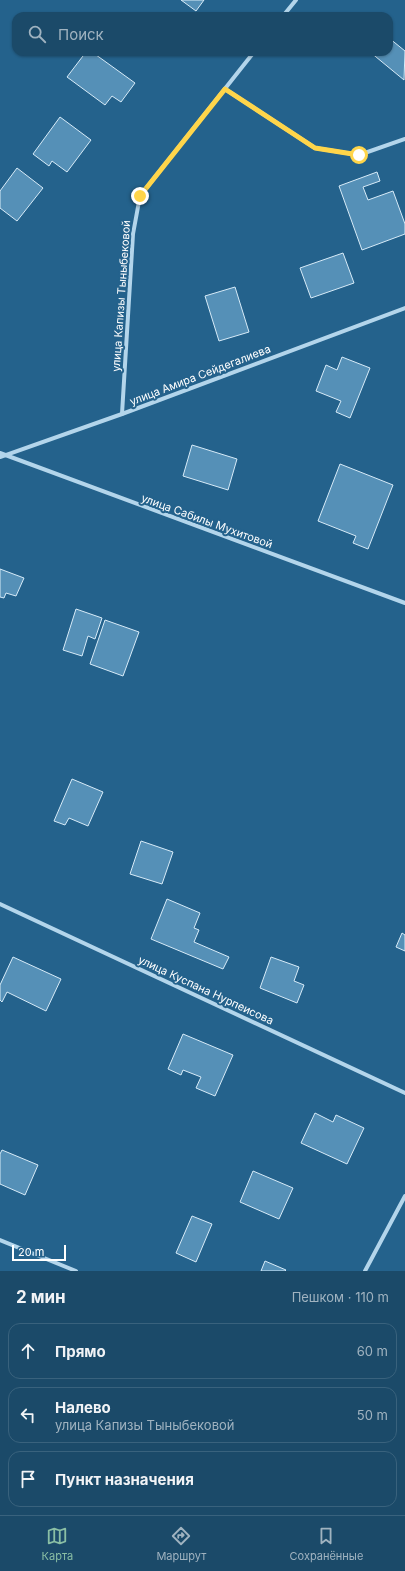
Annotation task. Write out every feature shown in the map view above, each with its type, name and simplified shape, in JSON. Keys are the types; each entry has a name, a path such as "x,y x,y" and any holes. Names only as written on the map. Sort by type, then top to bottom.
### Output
{"street":[{"path":"286,12 296,0"},
{"name":"улица Капизы Тыныбековой","path":"122,414 133,234 140,196 251,56"},
{"path":"225,89 315,148 359,155 405,139"},
{"name":"улица Амира Сейдегалиева","path":"1,455 122,414 405,308"},
{"name":"улица Сабилы Мухитовой","path":"1,455 405,603"},
{"name":"улица Куспана Нурпеисова","path":"0,904 405,1093"},
{"path":"365,1271 405,1196"},
{"path":"0,1240 76,1271"}],"building":[{"path":"181,0 204,0 196,11"},
{"path":"393,41 405,51 404,80 375,56 393,56"},
{"path":"83,56 98,56 135,83 121,102 112,96 105,105 67,77"},
{"path":"60,117 91,140 67,172 52,161 49,166 33,154"},
{"path":"17,168 43,188 17,221 0,208 0,191"},
{"path":"377,172 380,181 363,187 368,200 393,191 405,224 405,234 362,250 339,186"},
{"path":"343,253 354,283 311,298 300,268"},
{"path":"235,287 249,332 219,341 205,296"},
{"path":"342,357 370,368 350,418 336,412 341,401 316,391 326,365 337,370"},
{"path":"192,445 237,459 228,490 183,476"},
{"path":"340,464 393,485 368,549 353,543 356,536 318,521"},
{"path":"0,569 24,578 16,596 6,593 4,598 0,597"},
{"path":"76,609 102,618 95,639 88,636 82,656 63,650"},
{"path":"105,620 139,632 123,676 90,664"},
{"path":"72,779 103,792 88,826 69,818 65,825 54,821"},
{"path":"141,841 173,852 162,884 130,874"},
{"path":"167,899 200,913 194,928 199,930 194,942 229,957 223,969 151,939"},
{"path":"402,933 405,935 405,951 396,947"},
{"path":"13,957 61,979 46,1011 7,992 2,1002 0,1000 0,985"},
{"path":"271,957 299,967 294,981 304,985 297,1003 260,988"},
{"path":"183,1034 233,1055 215,1096 196,1088 201,1077 183,1070 181,1075 168,1069"},
{"path":"315,1113 333,1122 336,1115 364,1128 347,1164 301,1143"},
{"path":"2,1150 38,1165 25,1195 0,1184 0,1154"},
{"path":"253,1171 293,1188 279,1219 240,1202"},
{"path":"192,1216 212,1224 196,1262 176,1253"},
{"path":"265,1261 286,1270 261,1271"}],"route":[{"path":"140,196 225,89 315,148 359,155"}]}
